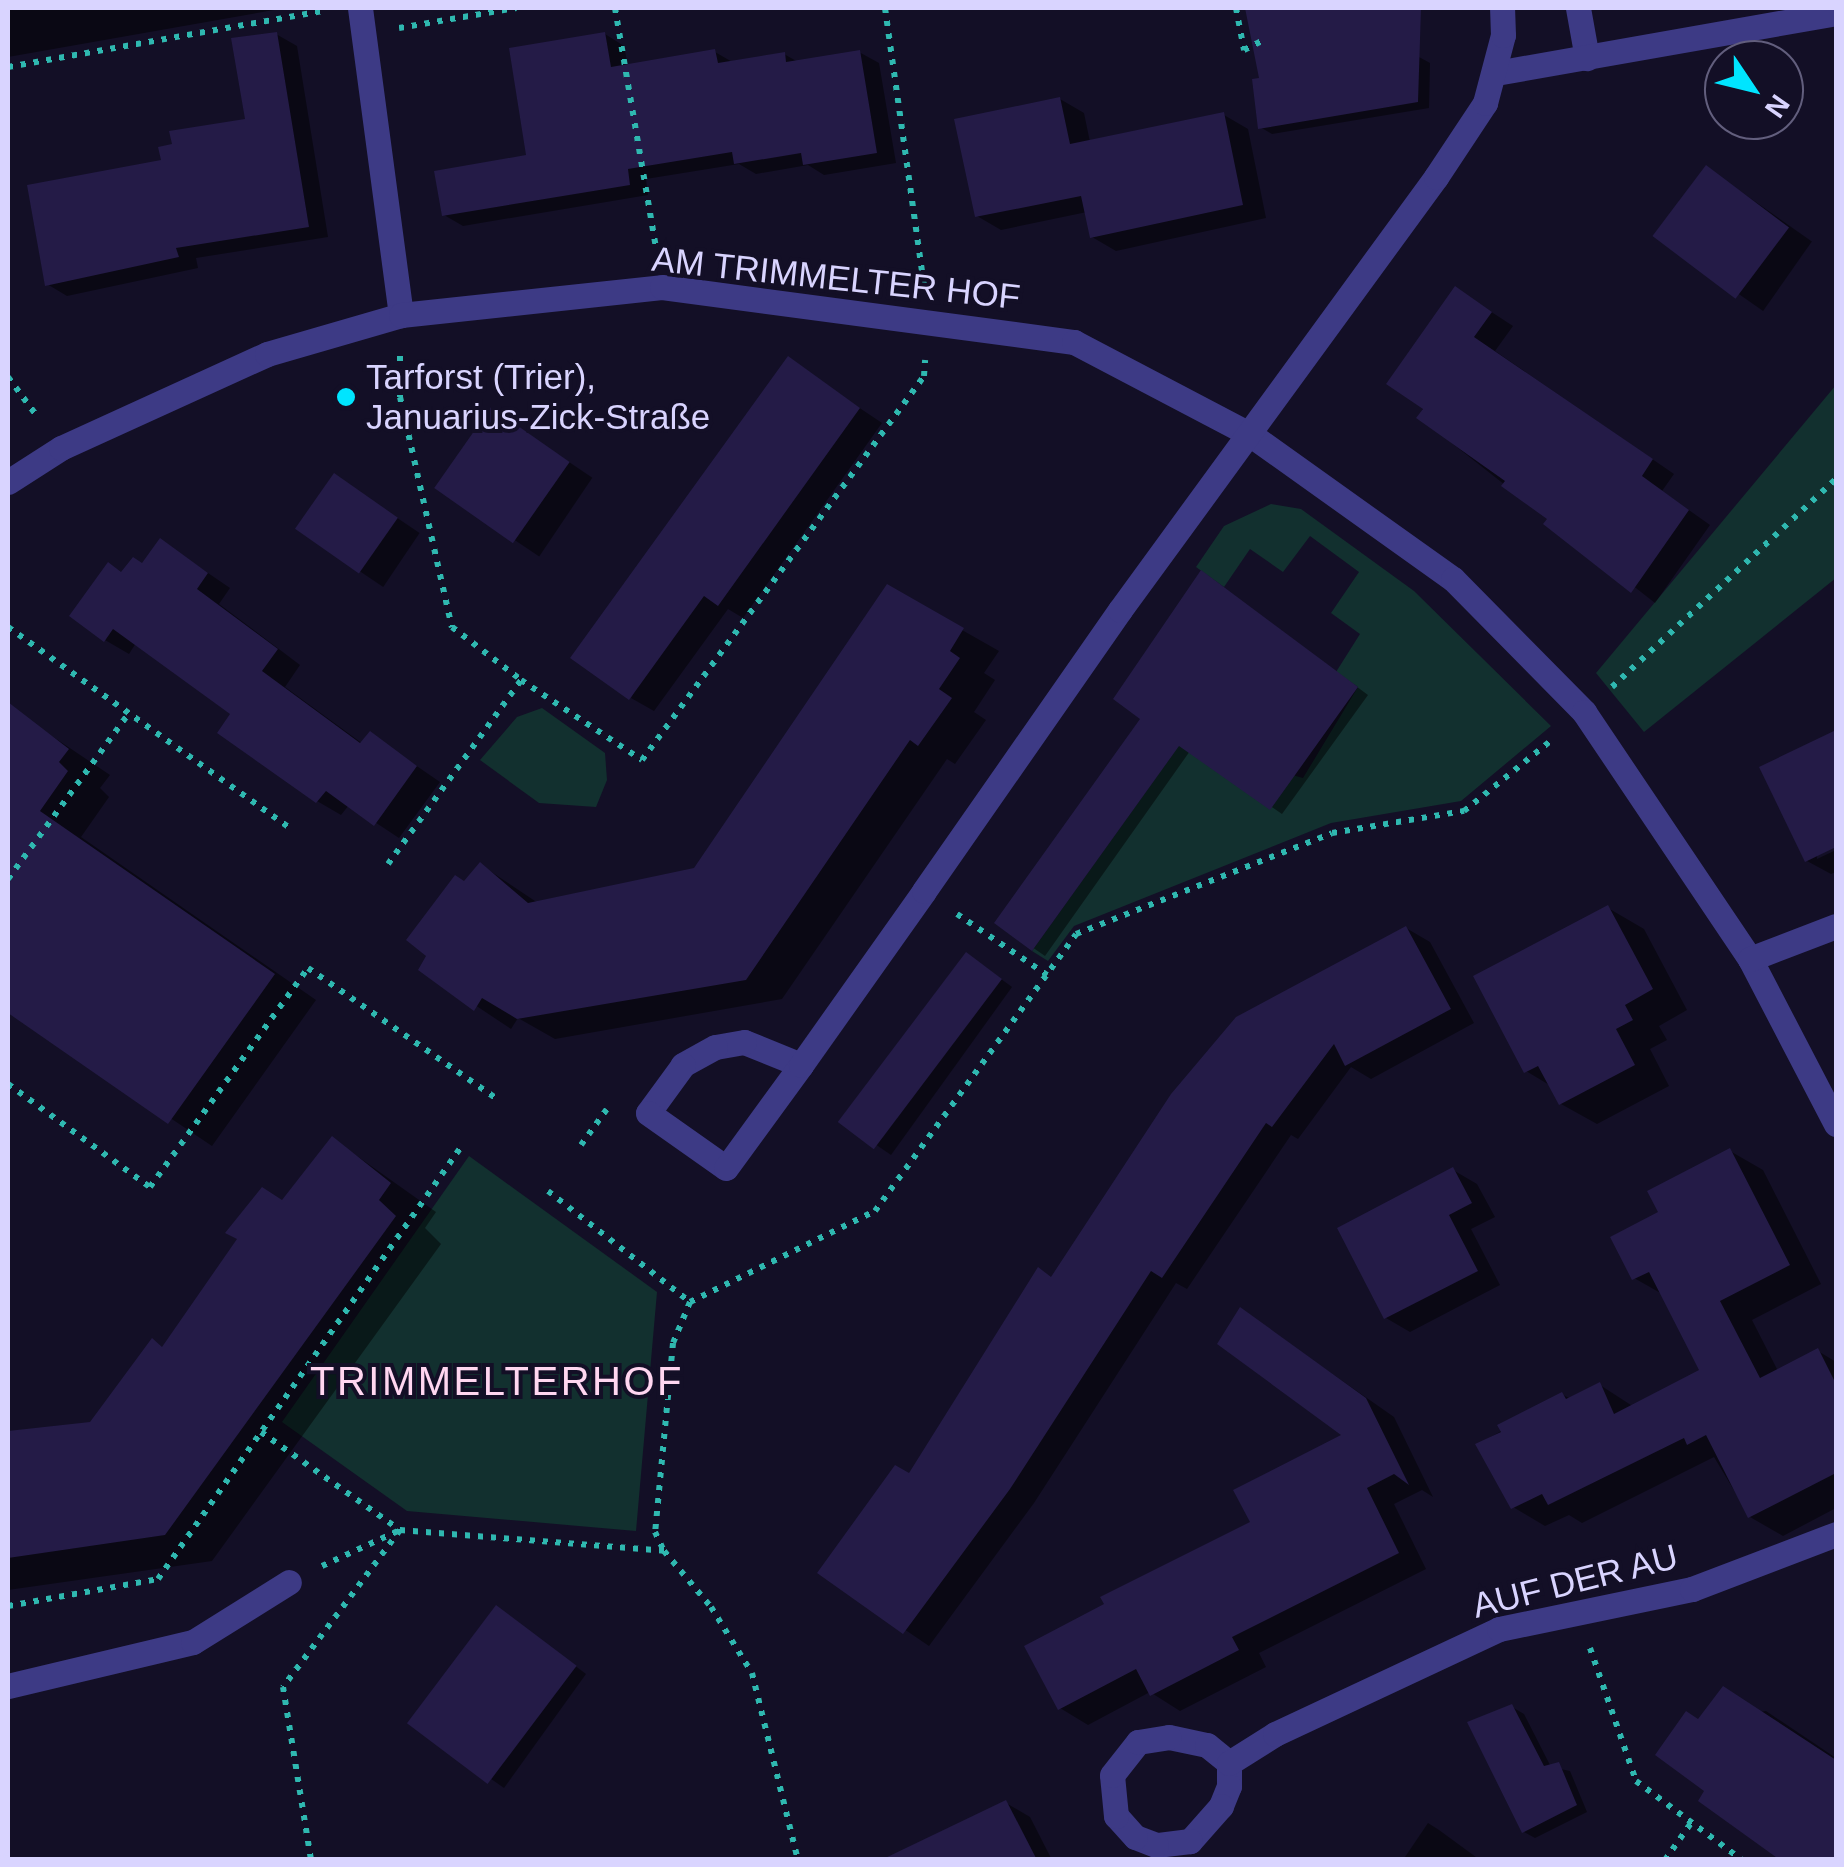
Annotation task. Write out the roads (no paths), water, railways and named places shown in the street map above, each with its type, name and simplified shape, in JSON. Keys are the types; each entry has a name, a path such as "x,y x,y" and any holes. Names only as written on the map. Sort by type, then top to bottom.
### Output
{"street":[{"path":"360,8 400,315"},
{"path":"801,1065 744,1042 715,1047 683,1066 648,1113 726,1168 801,1065 1251,436 1485,103 1496,73 1502,8"},
{"path":"1578,8 1587,58"},
{"path":"1496,73 1836,13"},
{"name":"AM TRIMMELTER HOF","path":"8,482 61,448 250,362 400,315 662,287 930,318 1074,342 1251,436 1453,579 1584,712 1750,959 1836,1124"},
{"path":"1750,959 1836,926"},
{"name":"AUF DER AU","path":"1229,1763 1275,1734 1499,1630 1692,1588 1836,1534"},
{"path":"8,1686 193,1642 290,1582"},
{"path":"1190,1738 1229,1763 1222,1806 1190,1841 1156,1846 1136,1836 1116,1816 1112,1775 1138,1742 1190,1738"}],"place":[{"name":"Tarforst (Trier), Januarius-Zick-Straße","path":"346,397"}],"district":[{"name":"TRIMMELTERHOF","path":"497,1381"}]}
